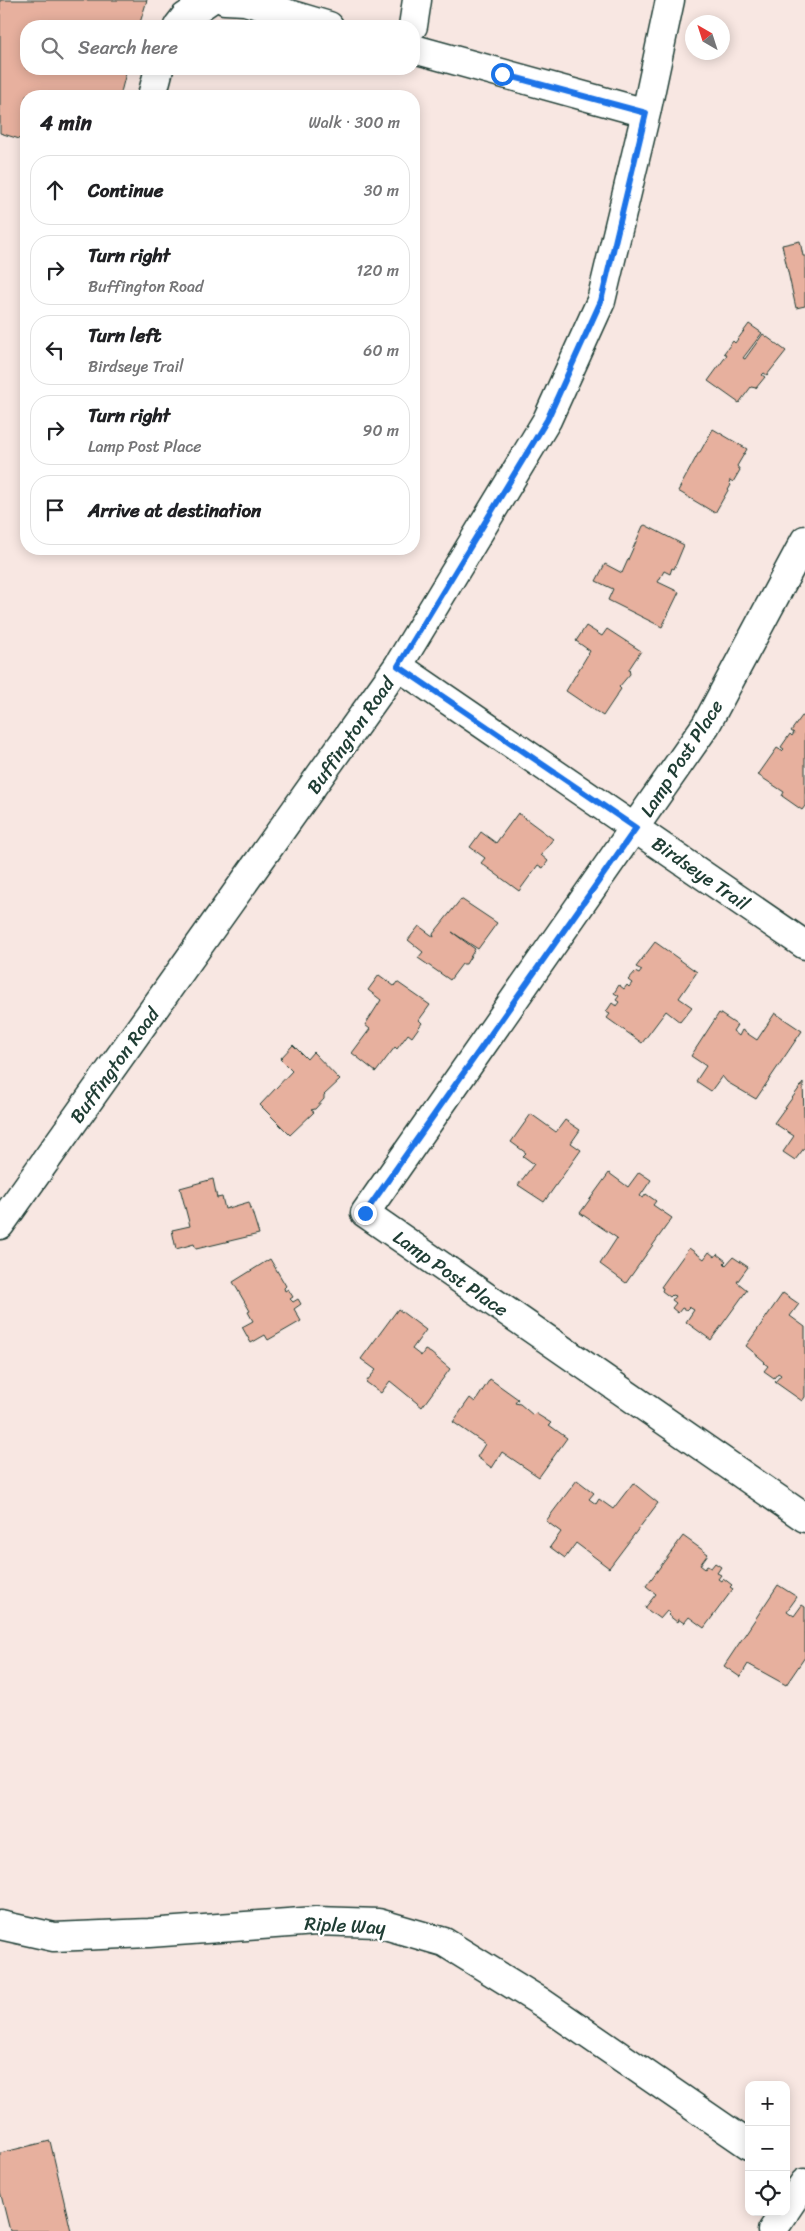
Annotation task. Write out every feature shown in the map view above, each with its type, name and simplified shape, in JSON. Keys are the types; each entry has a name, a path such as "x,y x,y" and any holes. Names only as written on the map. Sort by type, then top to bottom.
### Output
{"street":[{"path":"183,20 210,0"},
{"path":"225,0 245,1 272,11 306,20"},
{"path":"414,20 417,0"},
{"name":"Buffington Road","path":"0,1225 398,666 547,420 601,301 646,113 670,0"},
{"path":"420,51 646,113"},
{"path":"154,90 157,75"},
{"name":"Lamp Post Place","path":"805,540 706,725 636,828 365,1213 805,1518"},
{"name":"Birdseye Trail","path":"398,666 805,945"},
{"name":"Riple Way","path":"0,1925 54,1937 149,1933 316,1921 378,1923 444,1942 541,2002 745,2142"},
{"path":"790,2200 798,2179"},
{"path":"772,2231 782,2216"}],"building":[{"path":"0,0 147,0 141,20 20,20 20,75 125,75 122,90 20,90 20,139 0,133"},
{"path":"800,241 803,256 805,256 805,306 796,308 782,245"},
{"path":"749,324 762,333 743,358 745,359 763,334 786,351 767,375 764,373 762,375 765,377 756,388 751,387 739,403 708,381 727,355 724,353 733,341 735,343"},
{"path":"713,429 747,449 737,466 740,470 733,482 730,480 729,483 731,485 715,513 678,491"},
{"path":"645,525 684,545 674,569 672,568 670,574 664,571 658,582 679,592 662,627 608,600 613,589 596,581 605,564 622,573"},
{"path":"586,626 602,636 607,629 641,651 629,669 630,674 619,687 621,689 603,716 566,691 590,651 576,641"},
{"path":"802,716 805,717 805,806 802,810 782,796 784,792 758,775 777,748 782,751 784,749 781,747 790,734 792,736 794,733 791,731"},
{"path":"518,813 553,839 541,855 548,861 543,868 538,865 519,891 481,863 485,858 470,847 481,832 496,843"},
{"path":"461,899 497,923 478,949 452,932 475,949 466,964 462,964 450,980 418,958 423,952 408,940 419,926 434,937 433,934"},
{"path":"655,942 697,972 679,998 692,1007 680,1022 666,1011 642,1043 607,1018 610,1014 606,1012 612,1003 616,1006 619,1002 616,1000 619,996 614,993 619,985 624,989 627,985 629,987 632,983 628,980 635,972 639,974 642,970 636,967"},
{"path":"379,975 394,986 397,982 430,1005 419,1020 422,1023 412,1037 408,1034 397,1049 395,1047 376,1072 352,1053 370,1029 365,1025 381,1000 368,990"},
{"path":"719,1013 737,1025 733,1031 739,1036 742,1030 757,1040 775,1013 802,1031 756,1099 727,1082 722,1076 711,1091 696,1081 706,1066 691,1056"},
{"path":"293,1045 307,1059 313,1052 340,1080 324,1095 324,1099 315,1109 311,1110 314,1112 290,1135 260,1105 292,1071 280,1059"},
{"path":"803,1083 805,1147 795,1160 783,1152 794,1136 774,1123"},
{"path":"531,1114 556,1132 565,1120 580,1130 571,1143 581,1150 544,1202 518,1185 534,1164 523,1156 526,1153 511,1142"},
{"path":"639,1172 651,1180 640,1196 643,1198 646,1194 656,1201 653,1205 672,1218 626,1283 600,1264 617,1238 580,1213 609,1173 628,1187"},
{"path":"213,1179 217,1198 222,1197 225,1209 249,1202 259,1234 196,1249 194,1244 176,1249 172,1230 190,1226 180,1188"},
{"path":"689,1248 704,1259 709,1252 715,1257 717,1254 726,1261 724,1263 726,1265 733,1257 748,1267 737,1282 747,1290 711,1340 686,1322 694,1310 689,1307 686,1310 682,1308 678,1313 672,1308 676,1303 672,1300 675,1296 672,1295 670,1297 662,1291 663,1288 661,1287"},
{"path":"270,1259 286,1286 284,1288 285,1291 288,1289 293,1297 290,1299 293,1302 298,1299 301,1304 294,1309 301,1321 268,1340 265,1335 251,1343 242,1327 253,1321 248,1312 250,1311 233,1282"},
{"path":"783,1293 799,1304 790,1316 805,1327 805,1397 802,1401 775,1382 781,1375 778,1373 774,1378 764,1371 768,1366 746,1346"},
{"path":"398,1309 426,1330 412,1349 421,1356 425,1350 431,1353 450,1369 422,1407 390,1381 381,1393 366,1382 376,1370 361,1359"},
{"path":"490,1379 518,1399 515,1403 520,1404 533,1415 535,1413 551,1423 549,1425 567,1438 539,1477 502,1452 492,1468 477,1457 485,1444 453,1422 470,1398 475,1402"},
{"path":"577,1480 594,1493 589,1499 596,1504 599,1499 613,1509 633,1483 658,1503 609,1568 576,1543 565,1558 550,1547 561,1532 546,1521"},
{"path":"683,1536 708,1554 700,1565 705,1569 707,1566 711,1568 715,1563 721,1567 717,1573 721,1575 718,1579 721,1581 723,1578 732,1585 730,1587 733,1589 704,1628 689,1617 684,1623 678,1619 677,1622 668,1615 670,1613 667,1611 660,1619 645,1608 656,1594 646,1586"},
{"path":"778,1585 797,1597 787,1611 794,1616 802,1605 805,1607 805,1657 786,1685 748,1664 740,1677 724,1666"},
{"path":"50,2141 71,2231 10,2231 0,2191 0,2153"}],"route":[{"path":"365,1213 636,828 398,666 547,420 601,301 646,113 502,74"}]}
